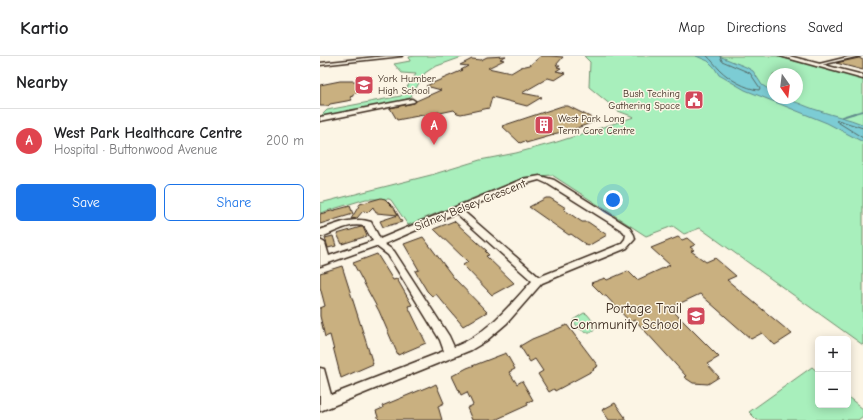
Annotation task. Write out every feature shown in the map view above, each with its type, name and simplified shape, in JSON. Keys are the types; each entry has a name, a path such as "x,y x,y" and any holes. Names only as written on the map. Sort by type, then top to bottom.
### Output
{"main road":[{"path":"783,56 863,77"}],"street":[{"path":"320,64 400,56"},
{"path":"817,66 858,56"},
{"path":"320,119 412,102"},
{"name":"Sidney Belsey Crescent","path":"323,262 377,243 506,189 540,178 550,182 602,214 626,230 630,235 630,239 624,246 538,281 507,316 482,338 450,353 323,404"},
{"path":"457,210 538,281"},
{"path":"320,234 325,231 357,222 365,222 368,224 377,243 384,251 391,253 445,339 450,353"},
{"path":"320,243 323,262"},
{"path":"320,373 323,404"}],"green space":[{"path":"465,56 434,67 425,73 410,98 397,102 320,117 327,110 401,96 416,74 402,73 394,64 410,61 409,57"},
{"path":"584,56 776,56 863,78 863,345 700,228 684,234 673,226 646,236 552,175 525,177 408,225 389,199 366,199 320,213 320,203 431,175 480,160 516,153 557,142 634,117 618,111 589,87 590,62"},
{"path":"584,313 587,314 596,325 592,332 586,332 581,329 573,320"},
{"path":"812,367 815,370 815,408 851,408 851,399 863,409 863,416 858,420 757,420 749,412"}],"water":[{"path":"696,56 719,56 753,71 762,85 767,88 767,99 745,90 719,75 708,61"},
{"path":"780,104 800,104 862,124 863,142 827,123"}],"building":[{"path":"506,56 500,59 504,60 488,68 511,73 521,67 530,65 541,56 550,56 563,57 556,65 560,65 557,67 561,68 556,71 566,73 555,80 548,78 522,93 542,97 527,106 492,97 489,108 461,114 454,110 397,120 390,108 414,103 441,90 426,86 463,70 461,70 468,66 460,65 472,59 481,60 487,57"},
{"path":"859,58 863,60 863,70 836,63"},
{"path":"340,81 361,81 367,90 353,94 353,96 350,97 352,100 330,104 328,106 320,106 320,85"},
{"name":"West Park Long Term Care Centre","path":"562,106 568,106 596,120 571,130 526,143 525,141 520,143 502,126"},
{"path":"381,198 385,199 393,206 398,215 376,213 373,207 368,212 363,211 357,218 351,219 360,204"},
{"path":"546,198 550,198 566,208 564,209 566,211 582,222 588,222 607,235 588,246 571,234 569,235 529,207"},
{"path":"350,206 353,214 320,224 320,214"},
{"path":"398,215 402,222 383,227 380,221"},
{"path":"454,221 487,251 485,251 489,255 486,256 514,283 492,295 463,265 468,262 434,229"},
{"path":"363,227 367,236 342,244 337,234"},
{"path":"333,236 336,246 328,248 325,238"},
{"path":"423,237 454,278 487,312 463,326 436,294 432,296 427,291 415,271 419,270 404,244"},
{"path":"678,237 682,240 687,238 695,245 690,247 694,250 691,251 706,262 715,258 736,276 727,280 792,334 775,345 762,333 751,339 700,294 670,308 719,357 707,364 719,377 708,384 693,383 684,377 686,376 635,320 630,322 606,296 604,296 591,283 605,278 607,280 628,271 637,280 670,265 651,248"},
{"path":"377,254 393,280 397,279 412,305 408,306 426,343 398,355 379,311 353,263"},
{"path":"342,266 373,364 341,378 330,335 325,337 320,316 320,308 325,306 320,287 320,273"},
{"path":"567,325 598,366 593,369 594,370 555,391 554,389 549,392 538,374 543,371 535,359 530,362 520,346 532,339"},
{"path":"506,353 515,369 509,372 517,384 522,381 533,400 527,402 528,405 495,420 472,420 467,408 473,405 467,392 461,395 452,376 467,368"},
{"path":"436,384 444,403 438,406 442,420 379,420 376,411 383,408 382,406"},
{"path":"615,403 627,420 609,420 602,410"}],"waterway":[{"path":"855,113 863,111"},
{"path":"842,117 855,113"},
{"path":"851,114 855,113"}],"place":[{"name":"York Humber High School","path":"364,85"},
{"name":"Bush Teching Gathering Space","path":"694,100"},
{"name":"West Park Long Term Care Centre","path":"544,125"},
{"name":"West Park Healthcare Centre","path":"434,145"},
{"name":"Portage Trail Community School","path":"696,316"}]}
